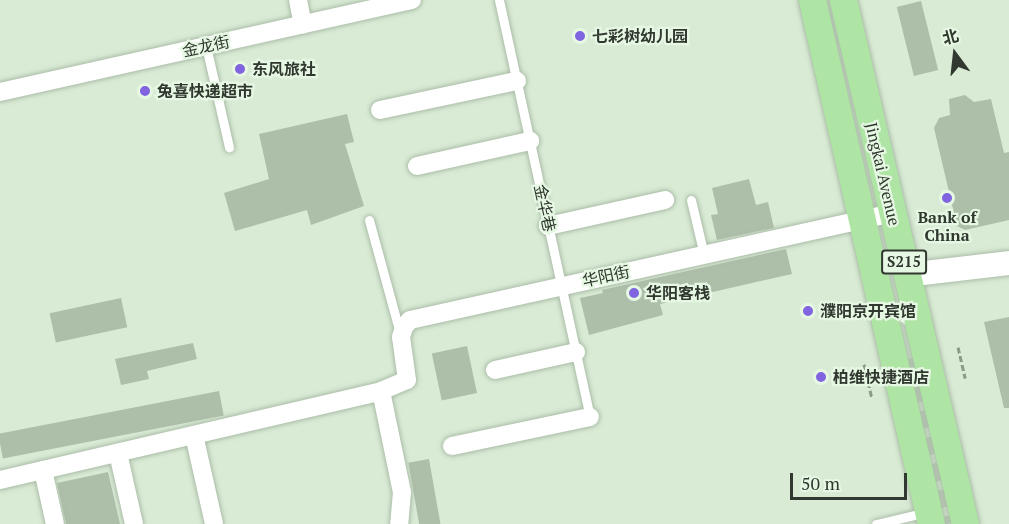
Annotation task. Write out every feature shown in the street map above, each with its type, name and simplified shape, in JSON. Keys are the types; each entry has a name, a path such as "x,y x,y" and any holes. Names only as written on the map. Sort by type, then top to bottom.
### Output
{"main road":[{"name":"Jingkai Avenue","path":"812,0 929,518"},
{"name":"Jingkai Avenue","path":"843,0 965,524"}],"street":[{"path":"298,0 303,25"},
{"name":"金龙街","path":"0,92 412,0"},
{"path":"380,110 517,81"},
{"path":"417,166 530,141"},
{"path":"548,226 665,200"},
{"name":"华阳街","path":"401,337 404,327 410,320 892,213"},
{"path":"907,274 1009,262"},
{"path":"0,480 381,392 405,384 407,380 401,337"},
{"path":"495,370 576,352"},
{"path":"381,392 402,492 399,524"},
{"path":"452,446 590,417"},
{"path":"194,435 214,524"},
{"path":"118,453 134,524"},
{"path":"44,470 55,524"}],"lane":[{"name":"金华巷","path":"499,0 590,417"},
{"path":"206,46 229,147"},
{"path":"691,200 704,255"},
{"path":"369,220 401,337"},
{"path":"876,524 929,518"}],"path":[{"path":"958,346 965,378"},
{"path":"864,364 872,398"}],"building":[{"path":"921,1 938,70 914,76 897,7"},
{"path":"965,95 974,102 991,99 1004,153 1009,152 1009,220 965,230 957,226 934,128 939,118 950,115 949,99"},
{"path":"347,114 354,142 345,144 364,206 311,225 307,210 235,231 224,193 269,179 259,134"},
{"path":"749,179 756,205 768,202 774,228 717,240 711,215 718,214 712,188"},
{"path":"786,249 792,274 660,304 663,315 589,335 580,298 603,293 602,290"},
{"path":"121,298 127,327 56,343 50,313"},
{"path":"1009,317 1009,408 1004,408 984,322"},
{"path":"193,343 197,359 147,371 149,379 121,385 115,359"},
{"path":"467,346 477,393 442,400 432,353"},
{"path":"219,391 224,416 3,458 0,434"},
{"path":"429,459 440,524 419,524 408,463"},
{"path":"108,472 120,524 66,524 57,483"}],"tunnel":[{"path":"907,359 948,524"}],"place":[{"name":"七彩树幼儿园","path":"580,36"},
{"name":"东风旅社","path":"240,69"},
{"name":"兔喜快递超市","path":"145,91"},
{"name":"Bank of China","path":"947,198"},
{"name":"华阳客栈","path":"634,293"},
{"name":"濮阳京开宾馆","path":"808,311"},
{"name":"柏维快捷酒店","path":"821,377"}]}
